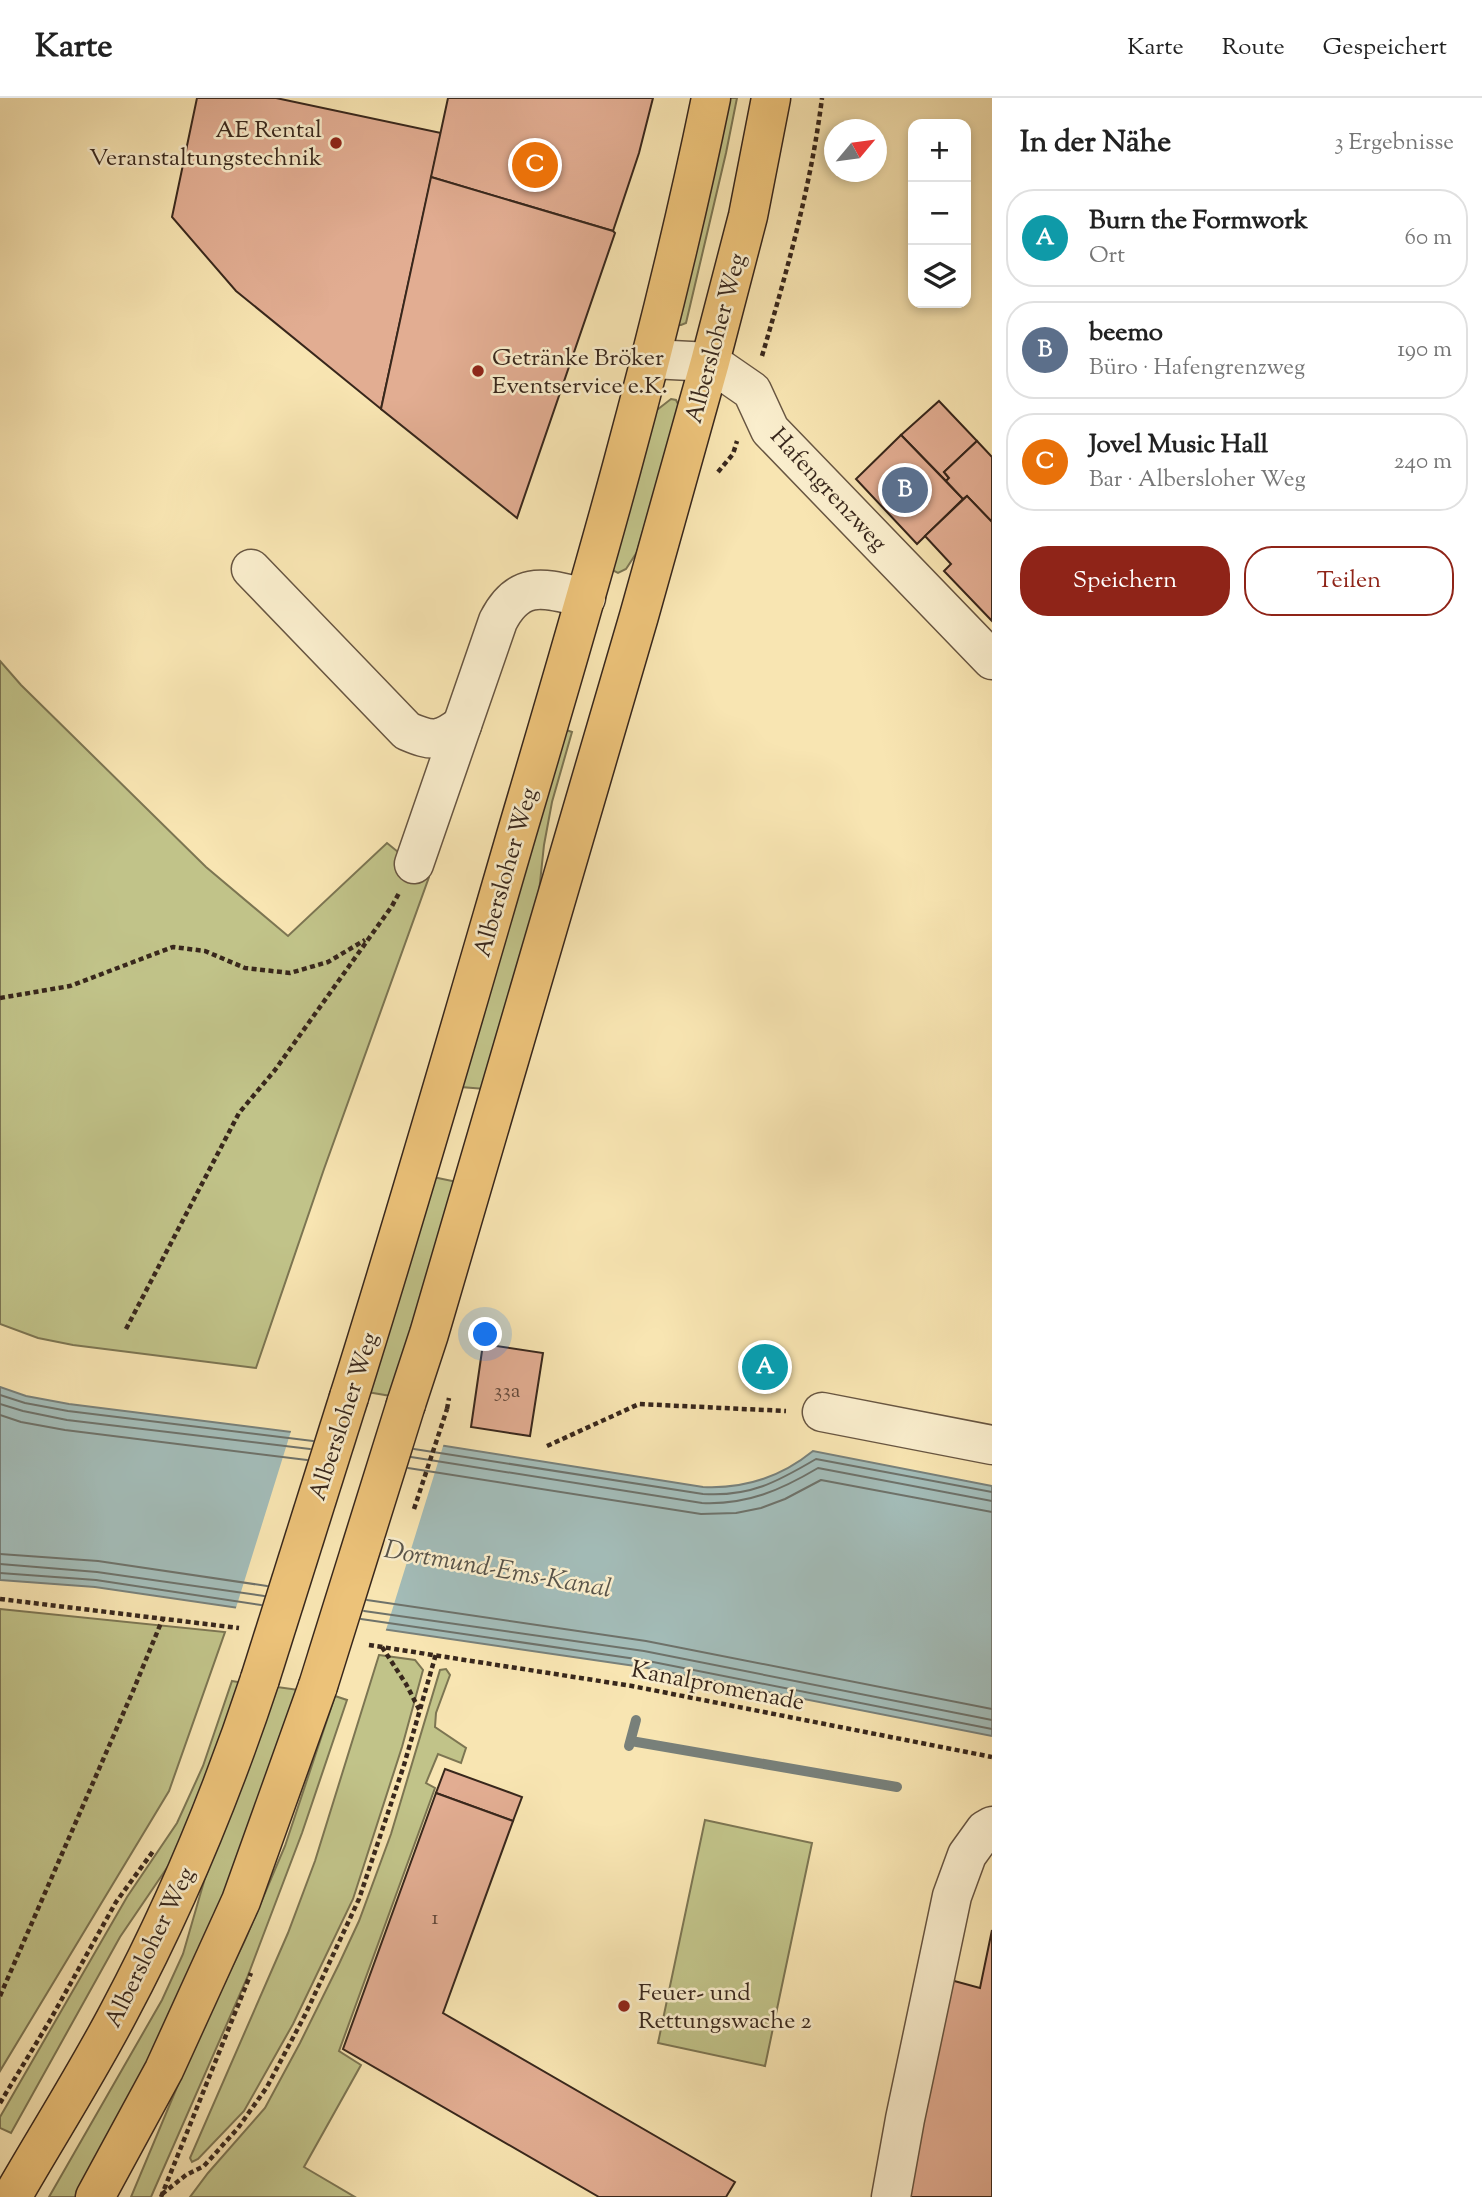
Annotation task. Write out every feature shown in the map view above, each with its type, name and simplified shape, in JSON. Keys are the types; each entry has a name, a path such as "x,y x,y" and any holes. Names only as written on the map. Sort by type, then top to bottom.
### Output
{"main road":[{"name":"Albersloher Weg","path":"12,2197 118,2014 166,1918 195,1856 260,1679 349,1398 586,598 652,359 690,201 711,98"},
{"name":"Albersloher Weg","path":"95,2197 164,2070 242,1901 318,1686 429,1334 639,616 748,216 771,98"},
{"path":"586,598 639,616"}],"street":[{"path":"652,359 710,362 752,391"},
{"name":"Hafengrenzweg","path":"752,391 770,430 992,660"},
{"path":"251,569 407,731 428,740 446,737 462,724"},
{"path":"414,864 498,621 508,603 527,590 553,591 586,598"},
{"path":"822,1412 992,1446"},
{"path":"891,2197 952,1896 967,1855 985,1830 992,1826"}],"path":[{"path":"752,391 787,272 817,136 822,98"},
{"path":"126,1329 239,1113 275,1070 369,938 391,906 414,864"},
{"path":"0,998 71,986 173,947 205,951 246,968 290,973 328,962 369,938"},
{"path":"547,1446 639,1404 822,1412"},
{"path":"0,1599 163,1618 0,1996"},
{"path":"161,2196 186,2175 204,2166 238,2128 267,2087 306,2013 359,1899 420,1711 407,1684 381,1646"},
{"name":"Kanalpromenade","path":"420,1711 436,1654 632,1686 992,1757"},
{"path":"0,2104 116,1902 156,1847"}],"green space":[{"path":"727,98 737,98 726,153 686,323 678,325"},
{"path":"671,399 676,400 679,406 637,552 626,569 618,573 612,570 653,413"},
{"path":"0,661 21,685 206,867 288,936 387,843 429,877 256,1368 73,1345 38,1338 0,1324"},
{"path":"563,729 572,732 552,802 537,911 485,1089 461,1087"},
{"path":"433,1177 457,1182 391,1396 367,1392"},
{"path":"0,1609 225,1632 169,1791 0,2071"},
{"path":"379,1655 415,1660 423,1670 402,1747 353,1899 293,2024 244,2111 192,2162 190,2158 288,1933 315,1861"},
{"path":"446,1669 450,1675 436,1713 435,1727 466,1748 461,1763 438,1754 426,1783 435,1788 339,2051 361,2065 304,2167 355,2197 190,2197 265,2108 339,1964 359,1921 391,1834 440,1670"},
{"path":"232,1681 244,1683 175,1856 120,1937 11,2133 0,2128 0,2117 127,1897 177,1823 203,1766"},
{"path":"277,1687 299,1690 230,1886 117,2126 76,2197 49,2197 162,2000 183,1954 205,1878"},
{"path":"335,1696 347,1700 302,1833 247,1978 151,2197 131,2197 193,2049 245,1940 285,1846"},
{"path":"705,1820 812,1843 765,2066 658,2043"}],"water":[{"name":"Dortmund-Ems-Kanal","path":"0,1387 26,1396 69,1404 370,1442 439,1445 703,1487 733,1486 761,1479 788,1468 813,1451 992,1486 992,1736 642,1667 95,1587 0,1580"}],"pier":[{"path":"292,1428 371,1438 402,1437 444,1443 385,1633 235,1611"}],"building":[{"path":"197,98 276,98 441,133 381,409 236,291 172,217"},
{"path":"448,98 653,98 639,153 613,231 431,177"},
{"name":"Getränke Bröker Eventservice e.K.","path":"431,177 615,233 517,518 381,409"},
{"path":"939,401 977,441 944,472 949,478 946,481 901,435"},
{"path":"901,435 963,499 917,544 856,479"},
{"path":"977,441 992,457 992,522 967,496 963,499 946,481 949,478 944,472"},
{"path":"967,496 992,522 992,621 944,571 951,564 925,536"},
{"path":"483,1344 543,1353 530,1436 471,1427"},
{"path":"445,1769 522,1797 513,1821 436,1793"},
{"path":"436,1793 513,1821 443,2013 735,2182 726,2197 599,2197 343,2049"},
{"path":"992,1930 992,2197 903,2197 947,1979 980,1988"}],"waterway":[{"path":"629,1746 636,1720"},
{"path":"631,1741 897,1787"}],"place":[{"name":"AE Rental Veranstaltungstechnik","path":"336,143"},
{"name":"Jovel Music Hall","path":"535,165"},
{"name":"Getränke Bröker Eventservice e.K.","path":"478,371"},
{"name":"beemo","path":"905,490"},
{"name":"Burn the Formwork","path":"765,1367"},
{"name":"Feuer- und Rettungswache 2","path":"624,2006"}]}
